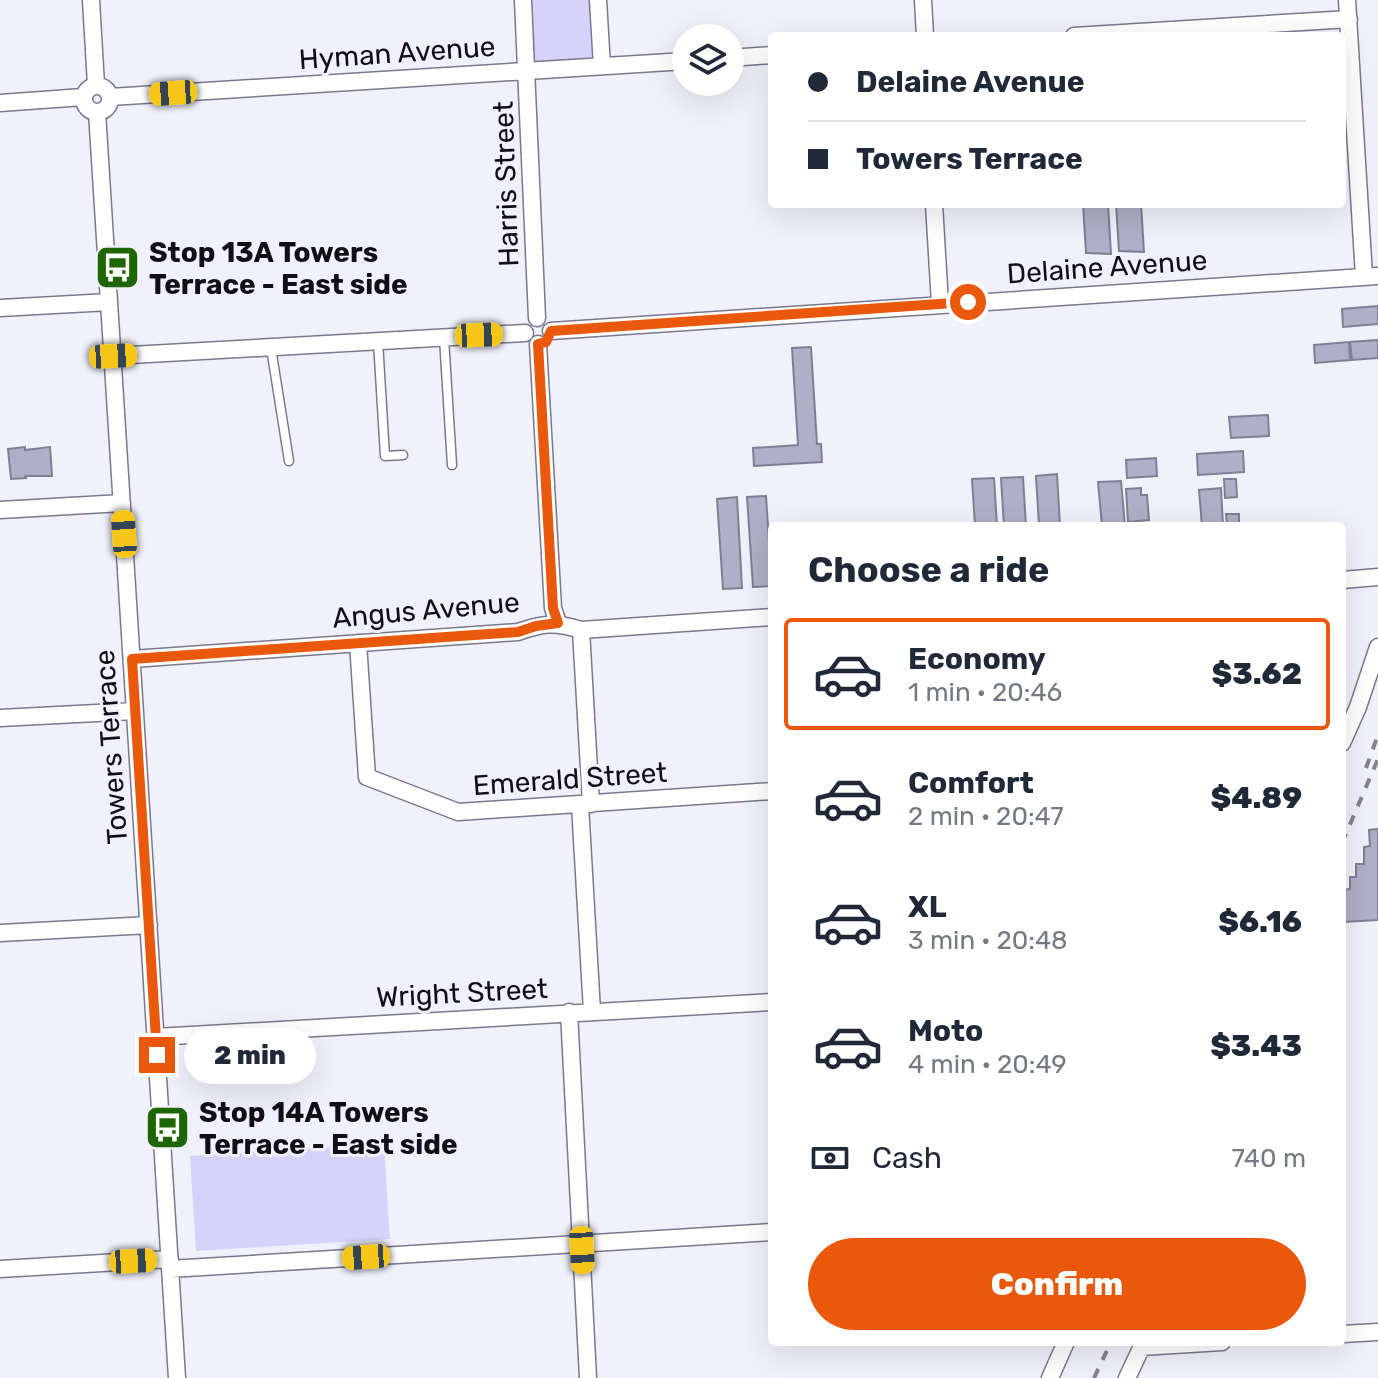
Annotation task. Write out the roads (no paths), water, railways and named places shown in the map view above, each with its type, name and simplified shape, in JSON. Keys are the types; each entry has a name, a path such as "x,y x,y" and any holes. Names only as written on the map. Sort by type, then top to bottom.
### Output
{"street":[{"path":"91,0 96,85"},
{"name":"Harris Street","path":"523,0 537,318"},
{"path":"598,0 602,66"},
{"path":"923,0 925,32"},
{"path":"1347,0 1371,276"},
{"path":"1139,32 1349,19"},
{"path":"744,57 768,55"},
{"name":"Hyman Avenue","path":"110,97 672,62"},
{"path":"96,85 105,88 110,97 109,106 97,112 88,110 83,97 87,89 96,85"},
{"path":"0,103 83,97"},
{"name":"Towers Terrace","path":"97,112 177,1378"},
{"path":"934,208 940,304"},
{"name":"Delaine Avenue","path":"551,331 1371,276"},
{"path":"0,308 109,302"},
{"path":"113,356 444,337 531,339 546,342 551,331 546,320 537,318 526,324 531,339 553,608 558,623"},
{"path":"0,510 122,503"},
{"path":"1346,580 1378,577"},
{"name":"Angus Avenue","path":"132,659 518,632 558,623 581,630 768,617"},
{"path":"581,630 592,1011"},
{"name":"Emerald Street","path":"358,643 367,777 458,812 768,791"},
{"path":"1346,734 1378,647"},
{"path":"0,718 135,711"},
{"path":"0,933 149,925"},
{"name":"Wright Street","path":"156,1037 768,1002"},
{"path":"569,1012 588,1378"},
{"path":"0,1269 170,1264 768,1232"},
{"path":"1346,1334 1378,1332"},
{"path":"1050,1378 1064,1346"},
{"path":"1127,1378 1142,1346"}],"lane":[{"path":"444,337 452,465"},
{"path":"378,341 385,456 403,455"},
{"path":"271,347 289,461"}],"railway":[{"path":"1366,768 1378,735"},
{"path":"1346,834 1378,759"},
{"path":"1094,1378 1109,1346"}],"place":[{"name":"Stop 13A Towers Terrace - East side","path":"118,268"},
{"name":"Stop 14A Towers Terrace - East side","path":"168,1128"}]}
